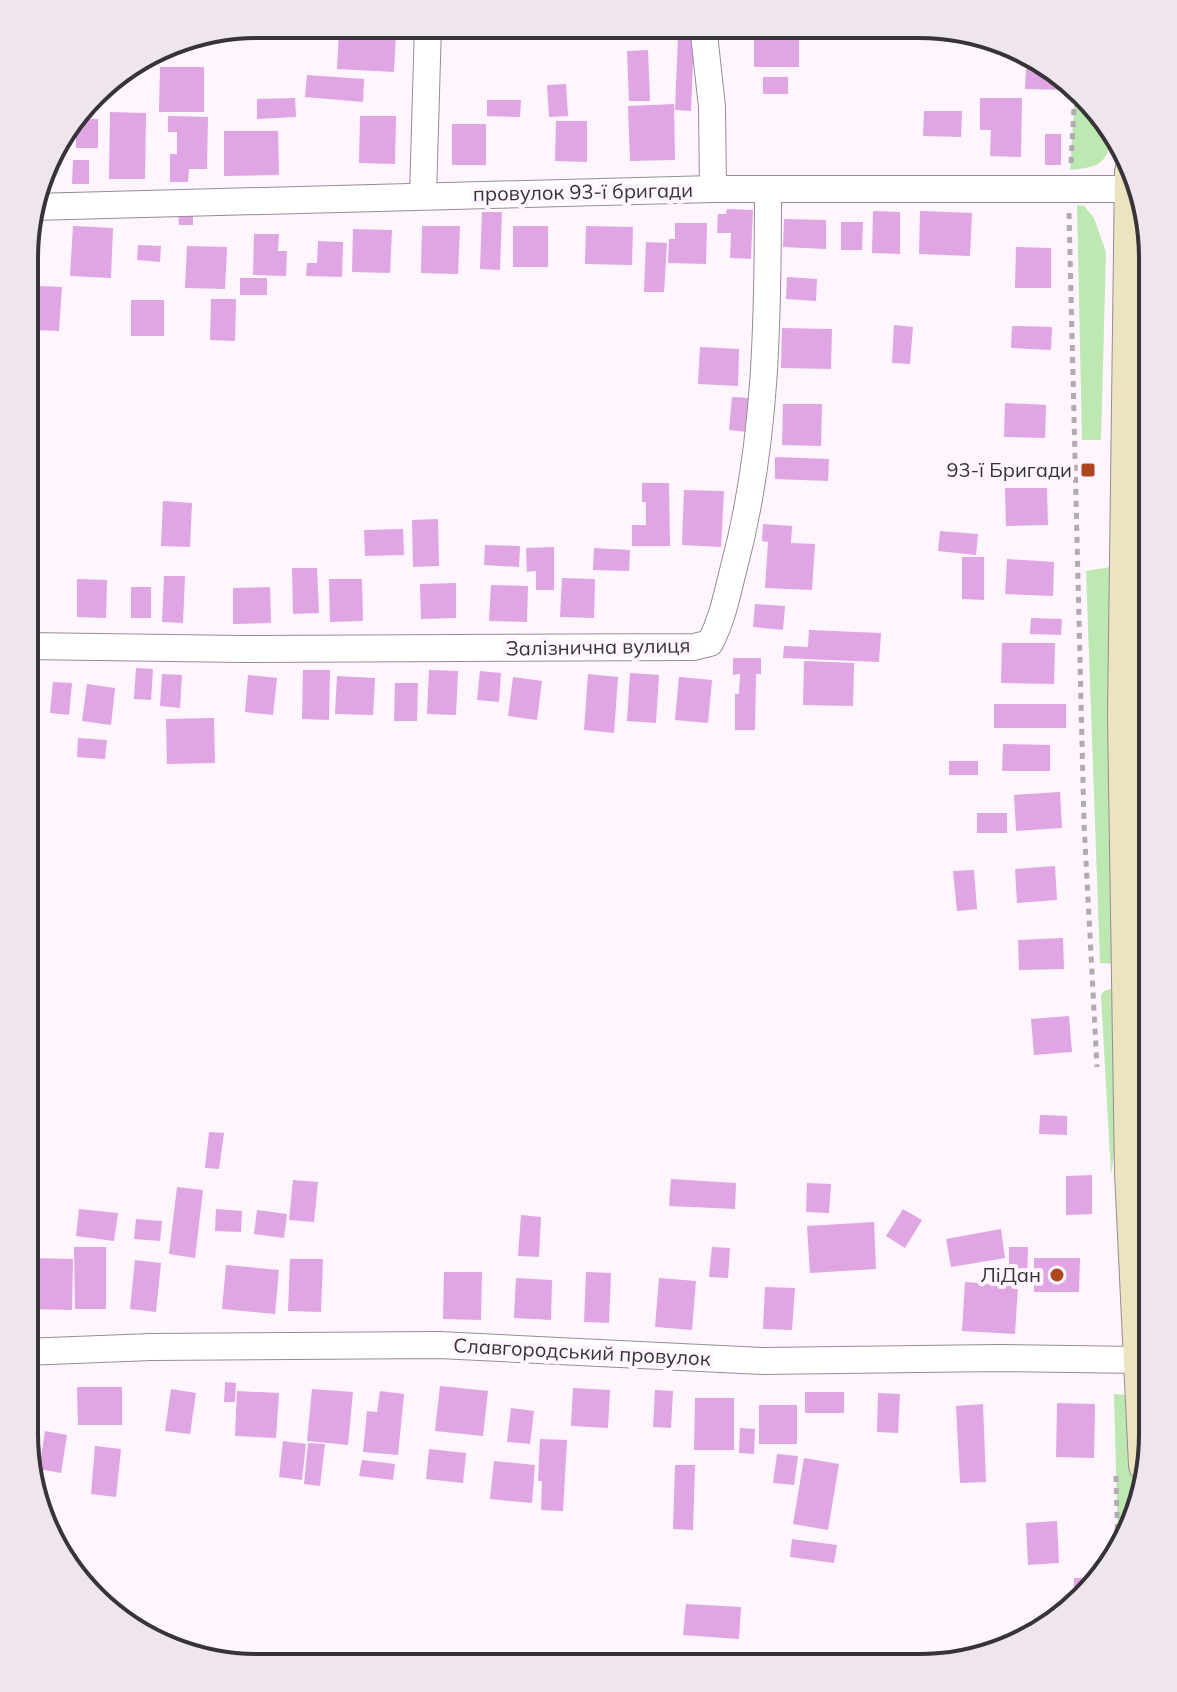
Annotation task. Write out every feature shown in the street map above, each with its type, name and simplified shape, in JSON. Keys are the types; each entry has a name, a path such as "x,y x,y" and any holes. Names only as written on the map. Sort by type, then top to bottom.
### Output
{"main road":[{"path":"1133,207 1126,717 1139,951"},
{"path":"1139,1034 1133,1173 1139,1333"},
{"path":"1132,1470 1139,1374"}],"street":[{"path":"423,195 428,38"},
{"path":"704,38 712,107 713,189"},
{"name":"провулок 93-ї бригади","path":"45,207 1124,180"},
{"name":"Залізнична вулиця","path":"38,646 274,649 694,647 710,643 721,621 743,531 759,436 767,325 768,189"},
{"name":"Славгородський провулок","path":"38,1351 151,1347 439,1345 762,1361 1139,1360"}],"path":[{"path":"1070,170 1074,103"},
{"path":"1068,204 1084,823 1097,1076"},
{"path":"1125,1509 1132,1470"}],"green space":[{"path":"1074,103 1109,148 1105,157 1096,165 1070,170"},
{"path":"1077,205 1084,206 1094,218 1106,252 1101,440 1082,440"},
{"path":"1110,567 1118,964 1100,963 1086,571"},
{"path":"1117,987 1119,1123 1111,1175 1101,995"},
{"path":"1114,1394 1129,1395 1135,1478 1117,1528"}],"building":[{"path":"339,38 396,38 394,72 337,69"},
{"path":"678,38 694,38 691,111 675,110"},
{"path":"754,38 799,38 799,67 754,67"},
{"path":"805,38 863,38 863,40"},
{"path":"648,50 650,101 629,101 627,51"},
{"path":"160,67 204,67 204,112 159,112"},
{"path":"1026,69 1041,75 1060,90 1025,89"},
{"path":"307,75 364,79 363,102 305,97"},
{"path":"763,77 788,77 788,94 763,94"},
{"path":"566,84 568,116 549,117 547,85"},
{"path":"295,98 296,117 257,119 257,99"},
{"path":"980,98 1022,98 1021,157 990,156 991,130 980,130"},
{"path":"487,100 521,100 520,117 487,116"},
{"path":"674,104 675,160 630,161 628,106"},
{"path":"924,111 962,111 961,137 923,136"},
{"path":"110,112 146,113 145,179 109,179"},
{"path":"168,116 208,117 207,169 189,169 188,182 170,182 170,154 177,154 177,132 168,132"},
{"path":"360,116 396,116 395,164 359,163"},
{"path":"88,119 98,119 98,148 76,148 76,135"},
{"path":"556,121 587,121 587,162 555,161"},
{"path":"452,124 486,124 486,165 452,165"},
{"path":"224,131 278,131 279,175 224,176"},
{"path":"1045,134 1061,134 1061,165 1045,165"},
{"path":"73,160 89,160 89,184 72,184"},
{"path":"727,209 753,210 751,259 730,258 731,233 717,233 718,214 726,214"},
{"path":"873,211 900,212 900,254 872,253"},
{"path":"920,211 972,213 970,256 919,254"},
{"path":"178,212 193,212 193,225 179,225"},
{"path":"482,212 502,212 500,270 480,269"},
{"path":"784,219 826,220 826,249 783,247"},
{"path":"841,222 863,222 862,250 841,250"},
{"path":"675,223 707,223 706,264 668,263 669,239 675,239"},
{"path":"73,226 113,228 111,278 70,276"},
{"path":"422,226 460,226 458,274 421,273"},
{"path":"513,226 548,226 548,267 513,267"},
{"path":"586,226 633,227 632,265 585,264"},
{"path":"353,229 392,230 390,273 352,272"},
{"path":"254,234 279,234 278,251 287,251 286,276 253,275"},
{"path":"318,241 343,242 342,277 306,276 307,263 317,263"},
{"path":"646,242 667,243 664,292 644,292"},
{"path":"138,245 161,246 160,262 137,260"},
{"path":"187,246 227,247 225,289 185,288"},
{"path":"1016,247 1051,248 1051,288 1015,288"},
{"path":"787,277 817,279 816,301 786,299"},
{"path":"240,278 267,278 267,295 240,295"},
{"path":"38,286 62,287 59,331 38,330"},
{"path":"211,299 236,299 235,341 210,340"},
{"path":"131,300 164,300 164,336 131,336"},
{"path":"894,325 913,327 910,364 892,363"},
{"path":"1012,326 1052,327 1051,350 1011,348"},
{"path":"782,328 832,329 831,369 781,368"},
{"path":"700,347 739,349 738,386 698,384"},
{"path":"732,397 750,398 747,432 729,430"},
{"path":"1005,403 1046,405 1045,438 1004,437"},
{"path":"783,404 822,404 821,446 782,445"},
{"path":"775,457 829,459 828,481 775,479"},
{"path":"642,483 669,483 670,546 632,546 632,525 646,525"},
{"path":"1005,488 1047,488 1048,525 1006,526"},
{"path":"684,490 724,491 721,547 682,545"},
{"path":"163,501 192,503 190,547 161,546"},
{"path":"438,519 439,566 413,567 412,520"},
{"path":"763,524 792,526 791,543 815,544 812,590 765,588 768,542 762,541"},
{"path":"403,529 404,555 365,556 364,530"},
{"path":"940,531 978,534 976,555 938,551"},
{"path":"485,545 520,546 519,567 484,565"},
{"path":"554,547 554,590 536,590 536,571 527,572 526,548"},
{"path":"594,548 630,550 629,571 593,570"},
{"path":"962,557 984,557 984,600 962,599"},
{"path":"1007,559 1054,562 1053,596 1005,594"},
{"path":"292,568 317,568 319,613 293,614"},
{"path":"164,576 185,576 183,623 162,622"},
{"path":"562,578 595,579 594,618 560,617"},
{"path":"77,579 107,580 106,618 77,617"},
{"path":"329,579 362,579 363,621 330,622"},
{"path":"456,583 456,618 421,619 420,584"},
{"path":"491,585 528,586 527,622 489,621"},
{"path":"131,587 151,587 151,618 131,618"},
{"path":"270,587 271,623 233,624 233,588"},
{"path":"755,604 785,606 783,630 753,627"},
{"path":"1031,618 1062,619 1061,635 1030,634"},
{"path":"809,630 881,633 879,662 783,658 784,646 808,647"},
{"path":"1002,643 1055,643 1054,684 1001,683"},
{"path":"733,658 761,658 761,674 756,674 755,730 735,730 735,694 739,694 740,674 733,675"},
{"path":"804,661 854,663 853,706 803,705"},
{"path":"136,668 153,669 151,700 134,699"},
{"path":"303,670 330,670 329,720 302,719"},
{"path":"429,670 458,671 456,715 427,714"},
{"path":"480,671 501,673 499,702 477,700"},
{"path":"630,673 659,675 656,723 627,721"},
{"path":"162,674 182,675 180,708 160,706"},
{"path":"588,674 618,677 614,733 584,730"},
{"path":"248,675 277,678 273,715 245,712"},
{"path":"337,676 375,678 373,715 335,714"},
{"path":"513,677 542,681 537,720 508,716"},
{"path":"679,677 712,680 708,723 675,720"},
{"path":"53,682 72,683 69,715 50,713"},
{"path":"395,683 418,683 417,721 394,721"},
{"path":"87,684 115,688 111,725 82,721"},
{"path":"994,704 1066,704 1066,728 994,728"},
{"path":"214,718 215,763 167,764 166,719"},
{"path":"78,738 107,740 105,759 77,757"},
{"path":"1003,744 1050,745 1050,771 1002,771"},
{"path":"949,761 978,761 978,775 949,775"},
{"path":"1060,792 1062,828 1016,831 1014,795"},
{"path":"977,813 1007,813 1007,833 977,833"},
{"path":"1055,866 1057,900 1017,903 1015,869"},
{"path":"974,870 977,909 957,911 953,871"},
{"path":"1063,938 1064,969 1019,970 1018,940"},
{"path":"1069,1016 1072,1052 1034,1055 1031,1019"},
{"path":"1040,1115 1067,1116 1067,1135 1039,1134"},
{"path":"209,1132 224,1133 219,1169 205,1168"},
{"path":"1092,1175 1092,1214 1066,1215 1066,1176"},
{"path":"671,1179 736,1183 735,1209 669,1206"},
{"path":"293,1180 318,1182 314,1222 289,1220"},
{"path":"807,1183 831,1184 829,1213 806,1212"},
{"path":"177,1187 203,1190 195,1258 169,1254"},
{"path":"79,1209 118,1213 114,1241 76,1236"},
{"path":"216,1209 242,1211 241,1232 215,1231"},
{"path":"903,1209 922,1220 905,1248 886,1236"},
{"path":"257,1210 287,1214 284,1238 254,1234"},
{"path":"521,1215 541,1217 539,1257 518,1256"},
{"path":"136,1219 162,1221 160,1241 134,1239"},
{"path":"874,1222 876,1269 810,1273 807,1226"},
{"path":"1001,1229 1005,1258 951,1267 946,1239"},
{"path":"74,1247 106,1247 106,1309 75,1309"},
{"path":"712,1247 730,1248 728,1278 709,1277"},
{"path":"1009,1247 1028,1247 1027,1282 1009,1282"},
{"path":"38,1258 73,1259 72,1310 38,1309"},
{"name":"ЛіДан","path":"1034,1258 1080,1258 1079,1292 1034,1292"},
{"path":"290,1259 323,1259 321,1312 288,1311"},
{"path":"135,1260 161,1263 156,1312 130,1309"},
{"path":"226,1265 279,1270 275,1314 222,1309"},
{"path":"444,1272 482,1272 481,1320 443,1319"},
{"path":"586,1272 611,1273 609,1323 584,1322"},
{"path":"516,1278 552,1280 551,1320 514,1318"},
{"path":"659,1278 696,1281 692,1330 655,1327"},
{"path":"965,1282 1018,1286 1015,1334 962,1331"},
{"path":"765,1287 795,1288 792,1330 763,1329"},
{"path":"225,1382 236,1383 235,1402 224,1402"},
{"path":"440,1386 488,1391 483,1436 435,1431"},
{"path":"77,1387 122,1387 122,1425 78,1425"},
{"path":"573,1388 610,1390 608,1428 571,1426"},
{"path":"171,1389 196,1393 190,1434 165,1431"},
{"path":"312,1389 353,1392 348,1445 307,1441"},
{"path":"655,1390 673,1391 671,1428 653,1427"},
{"path":"237,1391 279,1393 276,1438 235,1436"},
{"path":"380,1391 404,1394 398,1455 363,1452 367,1411 377,1412"},
{"path":"805,1392 844,1392 844,1413 805,1413"},
{"path":"878,1393 900,1394 898,1433 877,1432"},
{"path":"695,1398 734,1398 734,1450 694,1450"},
{"path":"1057,1403 1095,1404 1094,1458 1056,1457"},
{"path":"983,1404 986,1482 960,1483 956,1406"},
{"path":"759,1405 797,1405 797,1444 759,1444"},
{"path":"511,1408 534,1411 530,1444 507,1442"},
{"path":"740,1428 755,1429 754,1454 739,1453"},
{"path":"45,1431 67,1435 61,1473 41,1469"},
{"path":"540,1439 567,1440 563,1511 541,1510 542,1481 538,1481"},
{"path":"283,1441 306,1444 302,1480 279,1477"},
{"path":"308,1443 325,1444 320,1486 304,1484"},
{"path":"95,1446 121,1449 116,1497 91,1494"},
{"path":"429,1449 466,1453 463,1483 426,1479"},
{"path":"777,1454 798,1456 794,1485 773,1483"},
{"path":"804,1458 839,1464 828,1530 793,1524"},
{"path":"362,1460 395,1464 393,1480 359,1476"},
{"path":"494,1461 535,1465 532,1503 490,1499"},
{"path":"675,1465 695,1465 693,1530 673,1529"},
{"path":"1057,1521 1059,1563 1028,1565 1026,1523"},
{"path":"792,1539 837,1545 834,1563 790,1557"},
{"path":"1074,1578 1085,1578 1084,1579 1074,1589"},
{"path":"686,1604 741,1607 739,1639 683,1635"}],"place":[{"name":"93-ї Бригади","path":"1088,470"},
{"name":"ЛіДан","path":"1057,1275"}]}
